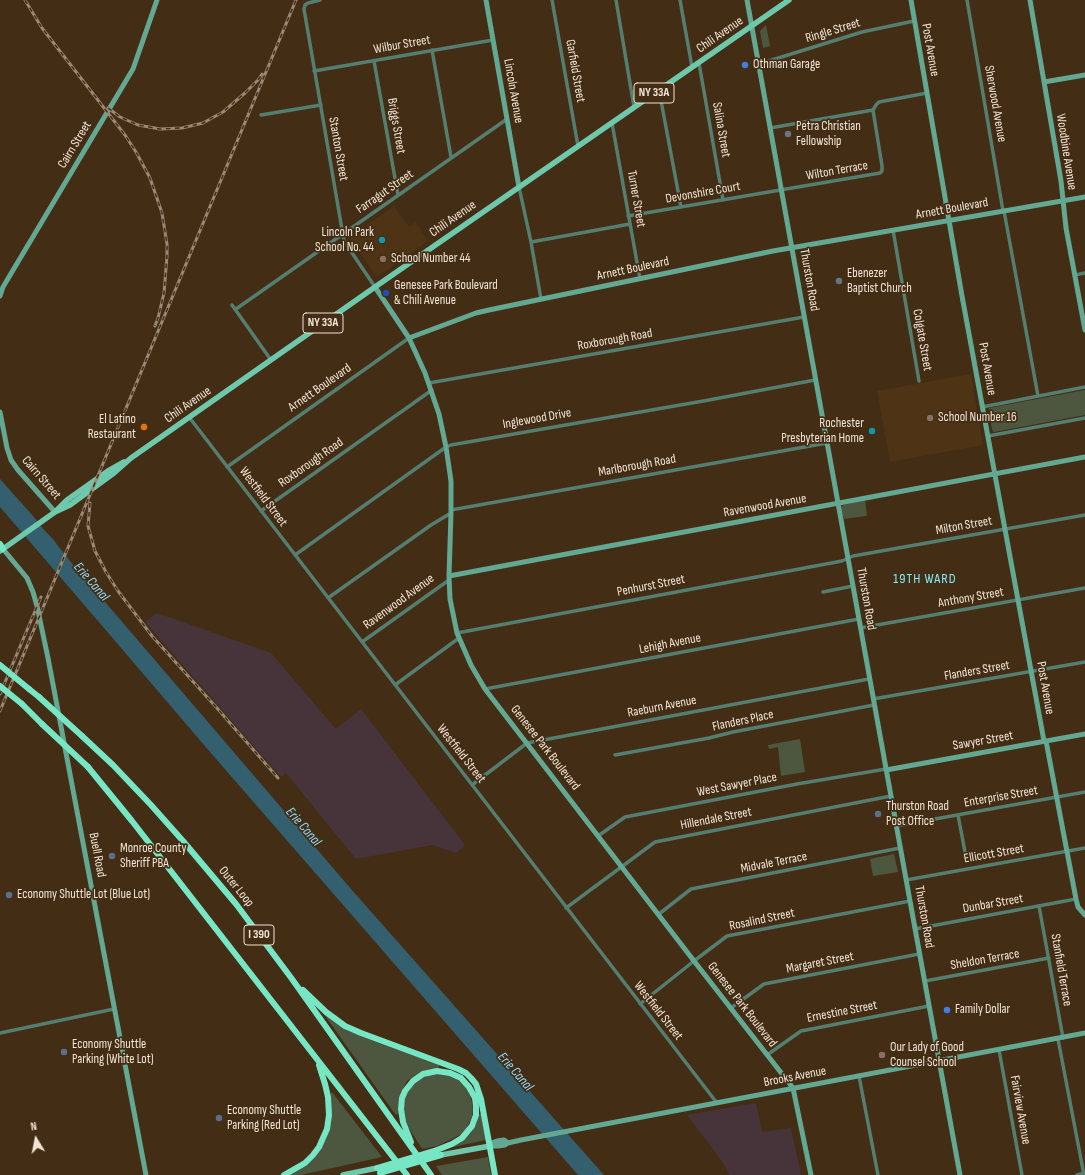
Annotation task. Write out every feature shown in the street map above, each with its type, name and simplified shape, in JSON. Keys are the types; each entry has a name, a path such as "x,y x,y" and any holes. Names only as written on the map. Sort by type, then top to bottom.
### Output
{"highway":[{"name":"Outer Loop","path":"0,664 82,736 112,765 183,841 236,904 431,1175"},
{"name":"I 390","path":"0,686 22,704 88,767 141,832 407,1175"},
{"path":"292,980 321,1008 346,1026 466,1073 476,1084 480,1096 491,1146 495,1175"},
{"path":"284,1175 305,1163 319,1146 327,1129 329,1115 328,1098 317,1060"},
{"path":"374,1175 379,1170 439,1153 465,1136 473,1123 476,1112 474,1096 466,1082 456,1075 443,1071 430,1072 418,1077 408,1086 402,1098 401,1116 414,1151"},
{"path":"394,1159 400,1175"}],"main road":[{"name":"Chili Avenue","path":"1,547 16,540 55,512 67,500 108,471 131,458 789,0"},
{"name":"Brooks Avenue","path":"439,1153 491,1146"},
{"path":"343,1175 379,1170"}],"street":[{"name":"Cairn Street","path":"0,296 3,287 133,69 157,0"},
{"name":"Stanton Street","path":"320,0 308,3 305,5 304,9 345,245 375,287"},
{"name":"Lincoln Avenue","path":"486,0 519,187"},
{"name":"Garfield Street","path":"552,0 578,146"},
{"path":"616,0 634,107"},
{"path":"680,0 692,67"},
{"name":"Thurston Road","path":"747,0 960,1175"},
{"name":"Post Avenue","path":"911,0 982,406 1031,671 1058,797 1076,899 1078,907 1085,915"},
{"name":"Sherwood Avenue","path":"967,0 1038,396"},
{"name":"Woodbine Avenue","path":"1030,0 1061,181 1066,228 1085,330"},
{"name":"Ringle Street","path":"758,64 862,32 914,21"},
{"name":"Wilbur Street","path":"314,71 493,40"},
{"path":"432,50 451,157"},
{"name":"Briggs Street","path":"374,60 398,195"},
{"name":"Salina Street","path":"699,63 724,200"},
{"path":"1044,82 1085,75"},
{"path":"659,90 681,207"},
{"path":"770,128 873,110 879,102 927,93"},
{"path":"261,115 320,105"},
{"name":"Wilton Terrace","path":"781,190 881,172 882,166 873,110"},
{"name":"Farragut Street","path":"236,309 507,119"},
{"name":"Turner Street","path":"612,123 640,279"},
{"path":"519,187 541,299"},
{"name":"Devonshire Court","path":"628,216 781,190"},
{"name":"Arnett Boulevard","path":"227,467 409,338 476,313 792,248 1085,197"},
{"path":"531,242 630,224"},
{"name":"Colgate Street","path":"893,230 919,381"},
{"path":"1075,275 1085,273"},
{"name":"Genesee Park Boulevard","path":"375,287 409,338 422,363 439,414 451,481 449,578 452,609 458,635 471,665 485,688 598,836 794,1088 811,1175"},
{"path":"232,304 271,360"},
{"name":"Roxborough Road","path":"429,383 804,317"},
{"name":"Inglewood Drive","path":"295,555 446,447 451,445 815,380"},
{"path":"982,406 1085,388"},
{"name":"Roxborough Road","path":"261,511 432,390"},
{"name":"Cairn Street","path":"0,412 7,448 11,460 55,512"},
{"name":"Westfield Street","path":"189,417 716,1103"},
{"path":"988,436 1085,418"},
{"name":"Marlborough Road","path":"328,598 451,512 827,443"},
{"name":"Ravenwood Avenue","path":"362,642 449,578 1085,457"},
{"name":"Milton Street","path":"848,558 1005,528 1085,515"},
{"name":"Buell Road","path":"1,547 29,582 37,606 50,666 146,1175"},
{"name":"Penhurst Street","path":"395,685 458,635 842,561 848,558"},
{"path":"823,592 853,586"},
{"name":"Anthony Street","path":"860,628 1085,588"},
{"name":"Lehigh Avenue","path":"485,688 859,619"},
{"name":"Flanders Street","path":"874,702 1031,671 1085,662"},
{"name":"Raeburn Avenue","path":"472,785 527,743 869,679"},
{"name":"Flanders Place","path":"615,755 709,738 874,702"},
{"name":"Sawyer Street","path":"886,769 1085,734"},
{"name":"West Sawyer Place","path":"598,836 625,817 886,769"},
{"name":"Enterprise Street","path":"896,826 1085,792"},
{"name":"Hillendale Street","path":"566,908 655,842 891,796"},
{"path":"958,815 965,852"},
{"name":"Midvale Terrace","path":"659,914 691,889 900,848"},
{"name":"Ellicott Street","path":"906,880 1085,848"},
{"name":"Dunbar Street","path":"915,929 1076,899"},
{"name":"Rosalind Street","path":"640,1004 727,936 910,901"},
{"name":"Stanfield Terrace","path":"1040,906 1060,1038 1084,1174"},
{"name":"Margaret Street","path":"731,1008 764,984 919,954"},
{"name":"Sheldon Terrace","path":"925,981 1049,958"},
{"name":"Ernestine Street","path":"767,1055 801,1031 929,1006"},
{"path":"0,1032 114,1010"},
{"name":"Brooks Avenue","path":"491,1146 495,1147 521,1140 1085,1033"},
{"name":"Fairview Avenue","path":"999,1050 1022,1175"},
{"path":"859,1076 878,1175"},
{"path":"1077,1175 1084,1174"}],"shaded area":[{"name":"School Number 44","path":"394,206 409,227 416,222 428,241 377,277 349,237"},
{"name":"School Number 16","path":"971,374 983,445 890,462 877,391"},
{"path":"157,613 271,653 336,729 361,709 465,845 456,853 432,845 356,859 286,773 281,777 145,622"},
{"path":"756,1103 762,1132 791,1128 801,1175 729,1175 727,1169 713,1149 687,1115"}],"green space":[{"path":"766,25 770,46 763,48 760,31"},
{"path":"1085,390 1085,415 994,432 992,430 989,408"},
{"path":"865,500 866,516 844,519 841,508 843,505"},
{"path":"800,739 805,772 781,776 778,747 769,749 768,745"},
{"path":"894,854 898,872 873,876 870,859"},
{"path":"323,1013 349,1031 439,1065 439,1068 419,1073 407,1081 400,1094 398,1109 399,1113 397,1115"},
{"path":"433,1074 450,1076 463,1083 467,1088 472,1102 472,1117 466,1129 460,1135 437,1146 422,1149 405,1121 403,1109 405,1096 415,1082 423,1077"},
{"path":"332,1092 382,1157 301,1175 289,1175 317,1152 331,1108"},
{"path":"478,1114 481,1114 486,1140 453,1147 470,1134 476,1124"},
{"path":"488,1157 491,1175 442,1175 436,1166"}],"water":[{"path":"0,479 351,889 604,1175 578,1175 210,752 0,507"}],"railway":[{"path":"25,0 42,28 125,135 150,178 162,213 167,244 164,293 155,326"},
{"path":"0,711 296,0"},
{"path":"108,108 120,117 138,125 160,129 182,128 203,123 223,112 245,93 262,74"},
{"path":"90,503 88,526 95,551 118,591 152,636 278,778"},
{"path":"0,694 41,597"}],"place":[{"name":"Othman Garage","path":"745,65"},
{"name":"Petra Christian Fellowship","path":"788,134"},
{"name":"Lincoln Park School No. 44","path":"382,240"},
{"name":"School Number 44","path":"383,259"},
{"name":"Ebenezer Baptist Church","path":"839,281"},
{"name":"Genesee Park Boulevard & Chili Avenue","path":"386,293"},
{"name":"School Number 16","path":"930,418"},
{"name":"El Latino Restaurant","path":"144,427"},
{"name":"Rochester Presbyterian Home","path":"872,431"},
{"name":"Thurston Road Post Office","path":"878,814"},
{"name":"Monroe County Sheriff PBA","path":"112,856"},
{"name":"Economy Shuttle Lot (Blue Lot)","path":"9,895"},
{"name":"Family Dollar","path":"947,1010"},
{"name":"Economy Shuttle Parking (White Lot)","path":"64,1052"},
{"name":"Our Lady of Good Counsel School","path":"882,1055"},
{"name":"Economy Shuttle Parking (Red Lot)","path":"219,1118"}],"district":[{"name":"19TH WARD","path":"925,579"}],"water label":[{"name":"Erie Canal","path":"91,582"},
{"name":"Erie Canal","path":"303,827"},
{"name":"Erie Canal","path":"515,1072"}]}
